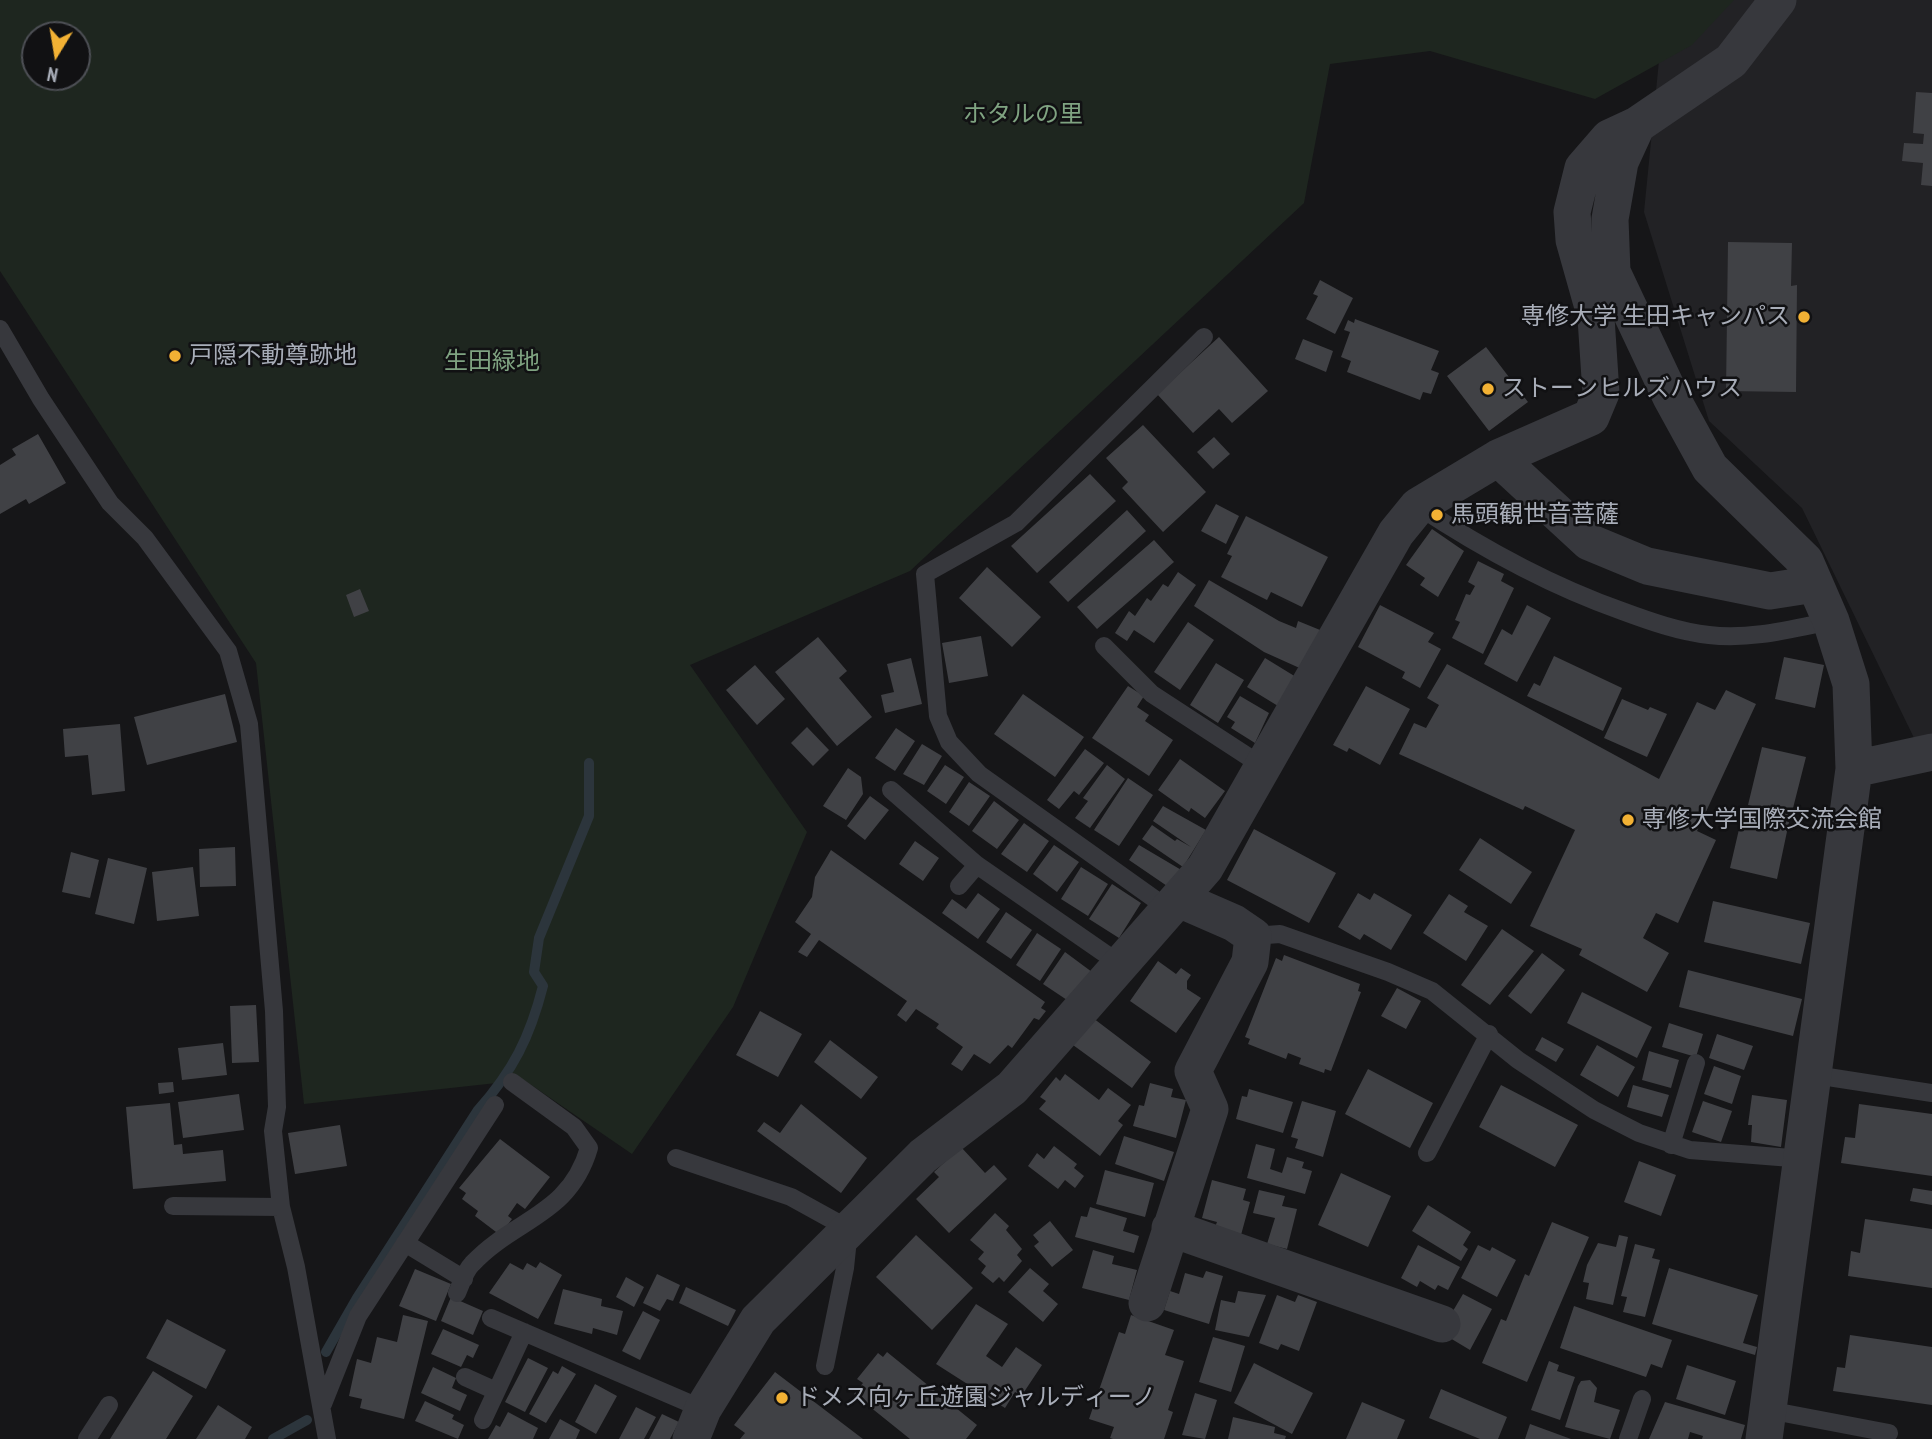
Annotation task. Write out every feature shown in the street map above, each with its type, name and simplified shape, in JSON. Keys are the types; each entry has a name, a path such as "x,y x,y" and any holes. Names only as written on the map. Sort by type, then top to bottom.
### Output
{"street":[{"path":"697,1424 758,1320 923,1156 1012,1088 1205,868 1396,533 1418,506 1498,458 1591,416 1601,393 1596,318 1574,240 1572,212 1583,168 1609,138 1637,125 1731,61 1778,0"},
{"path":"1637,125 1620,162 1610,219 1612,272 1671,397 1710,468 1805,562 1831,621 1851,684 1854,769 1804,1159 1766,1424"},
{"path":"1498,458 1589,542 1647,566 1770,591 1815,584"},
{"path":"1854,769 1932,752"},
{"path":"1137,1305 1170,1228 1210,1109 1193,1071 1250,962 1253,936 1234,923 1174,905"},
{"path":"1170,1228 1442,1324"}],"lane":[{"path":"0,330 41,399 110,503 145,538 228,651 238,682 249,724 274,1011 277,1107 273,1131 281,1207 323,1406 327,1439"},
{"path":"1174,905 979,774 949,742 938,716 925,574 1016,523 1205,337"},
{"path":"1418,506 1478,545 1527,571 1581,597 1651,622 1709,635 1758,635 1831,621"},
{"path":"1104,646 1152,694 1264,767"},
{"path":"891,790 977,864 1120,964"},
{"path":"959,887 977,864"},
{"path":"1253,936 1280,934 1388,972 1432,991 1489,1034 1518,1060 1594,1110 1671,1145 1690,1150 1804,1159"},
{"path":"1427,1153 1489,1034"},
{"path":"1671,1145 1696,1063"},
{"path":"1815,1075 1932,1093"},
{"path":"405,1243 461,1286 470,1265 513,1229 547,1212 582,1173 589,1148 574,1126 512,1082"},
{"path":"323,1406 358,1317 495,1105"},
{"path":"676,1158 791,1197 849,1230 845,1268 825,1366"},
{"path":"173,1206 281,1207"},
{"path":"491,1318 524,1332 697,1424"},
{"path":"483,1420 524,1332"},
{"path":"466,1377 496,1391"},
{"path":"1628,1439 1642,1399"},
{"path":"87,1439 109,1405"},
{"path":"1766,1424 1889,1433"}],"shaded area":[{"name":"専修大学 生田キャンパス","path":"1665,0 1932,0 1932,738 1916,742 1802,508 1709,421 1644,212"}],"green space":[{"name":"生田緑地","path":"0,0 1734,0 1692,45 1595,99 1430,51 1330,64 1304,203 910,571 690,665 807,832 733,1007 632,1154 524,1080 304,1104 256,663 0,271"}],"building":[{"path":"1916,92 1932,93 1932,186 1921,185 1923,163 1902,161 1904,143 1923,144 1924,134 1913,133"},
{"path":"1728,242 1792,243 1791,286 1797,285 1796,392 1726,391"},
{"path":"1320,280 1353,298 1335,334 1306,319 1318,296 1313,294"},
{"path":"1355,319 1439,351 1431,370 1439,373 1431,394 1423,392 1420,400 1347,372 1351,361 1341,357 1350,332 1344,330 1348,320 1354,323"},
{"path":"1219,337 1268,391 1232,423 1219,409 1193,433 1157,394"},
{"path":"1303,339 1333,351 1326,372 1295,359"},
{"name":"ストーンヒルズハウス","path":"1486,347 1528,402 1489,431 1447,376"},
{"path":"1143,425 1206,492 1163,532 1122,488 1128,482 1106,458"},
{"path":"38,434 66,483 29,504 26,499 0,514 0,465 16,455 12,449"},
{"path":"1214,437 1230,454 1213,469 1197,452"},
{"path":"1090,474 1116,501 1037,573 1011,546"},
{"path":"1216,504 1239,516 1226,544 1201,531"},
{"path":"1127,510 1146,531 1068,602 1049,582"},
{"path":"1246,516 1328,557 1302,607 1271,592 1267,600 1221,577 1232,556 1227,554"},
{"path":"1432,529 1464,551 1438,597 1420,585 1425,578 1406,565"},
{"path":"1154,540 1174,562 1097,629 1077,607"},
{"path":"1478,561 1504,574 1501,581 1514,588 1483,654 1452,638 1460,622 1455,620 1466,594 1470,595 1475,586 1468,582"},
{"path":"987,567 1041,617 1012,647 959,598"},
{"path":"1178,572 1196,585 1154,643 1134,630 1127,641 1115,633 1129,611 1135,616 1147,598 1151,601 1163,584 1168,587"},
{"path":"1209,580 1279,621 1296,628 1298,621 1325,632 1304,670 1264,652 1194,606"},
{"path":"360,589 369,611 354,617 346,595"},
{"path":"1380,605 1434,633 1428,642 1441,649 1420,688 1402,678 1405,672 1358,647"},
{"path":"1527,605 1551,618 1517,682 1484,664 1502,629 1512,635"},
{"path":"1188,622 1214,640 1180,690 1154,672"},
{"path":"981,636 988,676 949,683 942,643"},
{"path":"818,637 847,671 839,678 872,717 837,746 775,672"},
{"path":"1554,656 1622,688 1603,731 1527,696 1534,683 1540,686"},
{"path":"1784,657 1824,665 1815,708 1775,699"},
{"path":"911,658 922,704 885,713 881,695 894,692 887,664"},
{"path":"1265,658 1296,677 1278,706 1247,687"},
{"path":"1216,663 1244,680 1218,723 1190,705"},
{"name":"専修大学国際交流会館","path":"1447,664 1659,779 1697,702 1715,710 1726,690 1756,704 1697,831 1716,840 1678,923 1656,913 1643,938 1669,953 1647,992 1579,955 1582,949 1530,926 1575,830 1525,806 1523,810 1399,754 1414,723 1426,728 1439,705 1427,698"},
{"path":"755,665 785,699 757,725 726,690"},
{"path":"1128,686 1144,696 1137,707 1149,715 1145,721 1173,740 1149,776 1092,738"},
{"path":"1366,686 1410,709 1380,765 1349,748 1347,752 1333,745"},
{"path":"225,694 237,742 147,765 134,717"},
{"path":"1023,694 1084,737 1055,777 994,734"},
{"path":"1240,696 1269,713 1255,743 1231,728 1235,722 1227,717"},
{"path":"1622,699 1648,710 1650,707 1667,714 1647,757 1604,738"},
{"path":"120,724 125,791 92,795 88,755 65,757 63,729"},
{"path":"807,727 829,750 813,766 791,743"},
{"path":"896,728 915,741 895,771 875,758"},
{"path":"922,744 942,756 924,785 903,774"},
{"path":"1762,747 1806,757 1791,816 1748,805"},
{"path":"1085,749 1104,763 1079,795 1074,791 1059,809 1047,800"},
{"path":"1180,759 1225,791 1205,818 1191,808 1189,812 1158,790"},
{"path":"945,765 964,777 946,804 927,791"},
{"path":"1107,765 1125,779 1090,828 1075,818 1088,801 1083,798"},
{"path":"848,768 861,777 863,794 846,820 823,806"},
{"path":"1128,778 1153,795 1119,846 1094,830"},
{"path":"969,782 990,796 969,826 949,812"},
{"path":"870,796 889,810 865,840 847,826"},
{"path":"994,801 1019,820 997,849 972,831"},
{"path":"1163,806 1206,830 1183,867 1142,839 1152,825 1175,841 1177,839 1191,847 1153,821"},
{"path":"1743,812 1789,822 1777,879 1730,868"},
{"path":"1024,823 1049,841 1027,872 1001,854"},
{"path":"1254,829 1336,873 1309,923 1227,880"},
{"path":"1480,838 1532,872 1511,904 1459,870"},
{"path":"915,841 939,858 923,881 899,864"},
{"path":"1054,845 1079,862 1057,892 1033,874"},
{"path":"1139,845 1183,871 1170,888 1129,860"},
{"path":"235,847 236,886 200,887 199,849"},
{"path":"831,850 1045,1002 1041,1008 1046,1011 1039,1020 1034,1018 1012,1048 1008,1045 990,1064 974,1054 962,1071 951,1064 963,1047 936,1028 939,1024 916,1009 906,1022 897,1015 907,1001 819,940 807,957 798,952 811,934 795,922 812,897 815,877"},
{"path":"71,852 99,860 90,898 62,892"},
{"path":"108,858 147,868 134,924 95,914"},
{"path":"193,867 199,916 157,921 152,872"},
{"path":"1081,867 1108,884 1088,916 1061,899"},
{"path":"1112,884 1141,903 1119,938 1089,919"},
{"path":"978,893 1000,909 978,939 942,913 952,899 966,909"},
{"path":"1358,893 1370,900 1374,893 1412,915 1391,950 1364,934 1360,940 1338,927"},
{"path":"1449,894 1468,906 1464,912 1488,926 1466,961 1423,933"},
{"path":"1713,901 1810,923 1801,964 1704,942"},
{"path":"1006,912 1032,930 1011,959 986,942"},
{"path":"1502,929 1534,951 1490,1005 1461,985"},
{"path":"1037,933 1061,949 1040,981 1016,965"},
{"path":"1065,952 1092,972 1070,1002 1043,984"},
{"path":"1542,953 1565,970 1531,1014 1508,996"},
{"path":"1284,955 1360,984 1358,991 1361,992 1331,1071 1325,1069 1324,1073 1299,1064 1301,1058 1288,1053 1286,1059 1248,1044 1250,1039 1245,1037 1276,958 1282,961"},
{"path":"1158,961 1176,974 1181,968 1191,975 1187,981 1187,989 1201,998 1176,1033 1130,1001"},
{"path":"1688,970 1802,999 1793,1036 1679,1007"},
{"path":"1397,988 1421,1001 1406,1029 1381,1016"},
{"path":"1582,992 1652,1027 1637,1058 1567,1023"},
{"path":"256,1005 259,1062 232,1063 230,1006"},
{"path":"760,1011 802,1034 778,1077 736,1055"},
{"path":"1093,1018 1151,1062 1132,1088 1073,1045"},
{"path":"1669,1023 1703,1034 1696,1057 1662,1047"},
{"path":"1717,1034 1753,1046 1744,1070 1709,1058"},
{"path":"1542,1037 1564,1049 1556,1062 1535,1050"},
{"path":"830,1040 878,1077 861,1099 814,1062"},
{"path":"223,1043 227,1075 182,1080 178,1048"},
{"path":"1597,1045 1635,1067 1618,1097 1580,1075"},
{"path":"1649,1051 1679,1060 1671,1088 1642,1080"},
{"path":"1714,1066 1741,1076 1732,1104 1704,1094"},
{"path":"1368,1069 1433,1103 1410,1148 1345,1114"},
{"path":"1065,1074 1099,1100 1108,1088 1131,1105 1118,1121 1123,1125 1100,1156 1039,1109 1046,1101 1040,1097 1056,1077 1060,1081"},
{"path":"173,1082 174,1092 159,1094 158,1083"},
{"path":"1150,1083 1173,1089 1171,1097 1186,1100 1176,1138 1133,1126 1139,1105 1144,1106"},
{"path":"1501,1085 1578,1125 1555,1167 1479,1127"},
{"path":"1633,1085 1669,1095 1662,1117 1627,1107"},
{"path":"1249,1089 1293,1102 1283,1133 1236,1119 1242,1096 1247,1097"},
{"path":"239,1094 244,1130 183,1138 178,1102"},
{"path":"1752,1095 1787,1100 1781,1147 1751,1142 1752,1125 1748,1125"},
{"path":"1302,1101 1336,1111 1323,1157 1295,1148 1298,1139 1291,1137"},
{"path":"1703,1101 1732,1111 1721,1142 1692,1132"},
{"path":"170,1103 174,1145 182,1144 183,1154 223,1150 226,1181 133,1189 126,1107"},
{"path":"801,1104 867,1158 841,1193 757,1131 764,1122 780,1133"},
{"path":"1859,1104 1932,1114 1932,1176 1841,1163 1845,1137 1855,1138"},
{"path":"340,1125 347,1166 295,1174 288,1133"},
{"path":"1124,1136 1174,1152 1164,1181 1115,1164"},
{"path":"500,1139 550,1177 525,1209 517,1203 508,1216 512,1219 500,1235 475,1216 478,1211 462,1199 466,1193 459,1188"},
{"path":"1256,1144 1275,1149 1270,1169 1282,1173 1287,1157 1304,1162 1302,1168 1312,1171 1305,1194 1247,1178"},
{"path":"1054,1146 1077,1164 1074,1168 1084,1176 1075,1188 1065,1180 1058,1189 1028,1166 1037,1153 1044,1159"},
{"path":"961,1147 985,1173 994,1165 1007,1179 949,1233 916,1199 939,1177 934,1172"},
{"path":"1639,1161 1676,1175 1661,1216 1624,1202"},
{"path":"1105,1170 1154,1183 1145,1217 1096,1204"},
{"path":"1341,1173 1391,1196 1368,1247 1318,1225"},
{"path":"1212,1180 1246,1189 1243,1200 1250,1202 1241,1235 1215,1227 1217,1222 1202,1218"},
{"path":"1913,1188 1932,1191 1932,1205 1910,1201"},
{"path":"1259,1190 1285,1196 1282,1206 1297,1209 1287,1249 1267,1244 1275,1218 1253,1213"},
{"path":"1428,1205 1471,1232 1463,1245 1468,1249 1461,1261 1412,1231"},
{"path":"1090,1207 1127,1218 1123,1231 1139,1236 1134,1253 1075,1237 1081,1216 1087,1217"},
{"path":"995,1213 1009,1226 1006,1230 1022,1249 1017,1255 1022,1261 1004,1282 999,1277 993,1283 981,1273 986,1266 978,1259 984,1252 970,1240"},
{"path":"1865,1219 1932,1229 1932,1288 1848,1276 1851,1251 1860,1253"},
{"path":"1050,1221 1073,1250 1052,1267 1034,1246 1039,1242 1033,1235"},
{"path":"1552,1222 1589,1237 1527,1382 1482,1363 1501,1319 1506,1321 1525,1274 1529,1276"},
{"path":"916,1235 973,1288 932,1330 876,1277"},
{"path":"1619,1235 1628,1237 1613,1305 1586,1299 1589,1283 1583,1282 1587,1265 1598,1243 1616,1247"},
{"path":"1635,1244 1655,1249 1652,1258 1660,1260 1645,1317 1623,1312 1627,1297 1621,1296"},
{"path":"1418,1245 1460,1267 1448,1290 1438,1285 1435,1290 1420,1281 1417,1287 1401,1278"},
{"path":"1478,1245 1490,1251 1492,1247 1516,1260 1497,1297 1461,1278"},
{"path":"1093,1250 1114,1256 1112,1264 1137,1270 1129,1300 1082,1288"},
{"path":"540,1262 562,1275 538,1319 489,1293 510,1263 523,1270 527,1263 536,1268"},
{"path":"1030,1268 1049,1284 1043,1291 1058,1304 1043,1322 1008,1292"},
{"path":"1669,1268 1758,1295 1743,1343 1757,1347 1755,1355 1652,1324"},
{"path":"415,1269 451,1284 436,1321 399,1306"},
{"path":"1206,1271 1223,1276 1209,1324 1164,1310 1170,1291 1179,1294 1185,1273 1203,1278"},
{"path":"657,1274 680,1285 673,1301 667,1299 660,1311 643,1303"},
{"path":"626,1277 644,1287 634,1307 616,1297"},
{"path":"686,1287 736,1310 728,1326 679,1303"},
{"path":"563,1289 602,1299 601,1306 623,1311 617,1335 593,1328 592,1334 554,1324"},
{"path":"1238,1291 1266,1295 1249,1337 1215,1330 1221,1300 1235,1303"},
{"path":"1463,1294 1492,1309 1470,1350 1450,1338 1450,1316"},
{"path":"1277,1295 1295,1302 1298,1295 1317,1302 1299,1351 1281,1344 1278,1350 1259,1343"},
{"path":"451,1297 483,1311 473,1335 441,1321"},
{"path":"976,1304 1008,1324 986,1356 1002,1367 1016,1347 1042,1365 1022,1395 1015,1392 1005,1408 936,1364"},
{"path":"1574,1306 1672,1340 1662,1368 1651,1364 1646,1377 1560,1348"},
{"path":"643,1311 660,1320 640,1360 622,1351"},
{"path":"403,1315 428,1321 404,1419 360,1408 362,1399 349,1396 357,1359 371,1363 377,1337 397,1342"},
{"path":"1131,1315 1174,1330 1165,1355 1184,1361 1168,1410 1173,1412 1164,1439 1113,1439 1110,1438 1114,1427 1089,1419 1119,1332 1125,1334"},
{"path":"167,1319 226,1350 206,1389 146,1358"},
{"path":"443,1329 479,1345 473,1358 467,1355 461,1367 431,1354"},
{"path":"1850,1335 1932,1347 1932,1405 1833,1391 1837,1367 1845,1368"},
{"path":"1213,1337 1245,1346 1231,1392 1199,1382"},
{"path":"887,1352 977,1425 966,1439 910,1439 854,1394 863,1383 857,1379 878,1353 883,1357"},
{"path":"528,1358 548,1368 525,1412 505,1402"},
{"path":"1549,1361 1559,1365 1557,1371 1575,1377 1560,1420 1531,1410"},
{"path":"1254,1363 1313,1393 1292,1434 1234,1403"},
{"path":"1687,1365 1736,1381 1725,1415 1676,1399"},
{"path":"562,1366 576,1374 546,1423 529,1414 553,1371 558,1374"},
{"path":"433,1367 456,1378 452,1388 467,1395 460,1411 421,1393"},
{"path":"153,1371 193,1396 166,1439 110,1439"},
{"name":"ドメス向ヶ丘遊園ジャルディーノ","path":"775,1372 863,1439 740,1439 745,1433 734,1425"},
{"path":"1590,1380 1597,1388 1594,1402 1620,1410 1610,1439 1565,1427 1578,1386 1581,1381"},
{"path":"595,1384 617,1396 596,1434 575,1422"},
{"path":"1441,1389 1507,1417 1498,1439 1480,1439 1429,1418"},
{"path":"1195,1393 1217,1400 1205,1439 1182,1435"},
{"path":"425,1401 454,1415 452,1419 464,1425 458,1439 415,1421"},
{"path":"1362,1402 1405,1420 1397,1439 1346,1439"},
{"path":"1665,1402 1745,1425 1741,1439 1702,1439 1703,1436 1690,1432 1688,1439 1649,1439"},
{"path":"218,1405 252,1427 245,1439 196,1439"},
{"path":"636,1407 656,1417 644,1439 619,1439"},
{"path":"508,1412 538,1428 533,1439 488,1439 496,1425 500,1427"},
{"path":"662,1414 679,1422 670,1439 649,1439"},
{"path":"1233,1417 1275,1427 1274,1433 1286,1436 1285,1439 1228,1439"},
{"path":"560,1419 580,1430 576,1439 549,1439"},
{"path":"1530,1424 1571,1439 1525,1439"}],"waterway":[{"path":"326,1352 357,1298 478,1110 511,1067 526,1037 543,986 534,972 539,938 589,816 589,763"},
{"path":"273,1439 307,1420"}],"place":[{"name":"専修大学 生田キャンパス","path":"1804,317"},
{"name":"戸隠不動尊跡地","path":"175,356"},
{"name":"ストーンヒルズハウス","path":"1488,389"},
{"name":"馬頭観世音菩薩","path":"1437,515"},
{"name":"専修大学国際交流会館","path":"1628,820"},
{"name":"ドメス向ヶ丘遊園ジャルディーノ","path":"782,1398"}],"park label":[{"name":"ホタルの里","path":"1023,115"}]}
